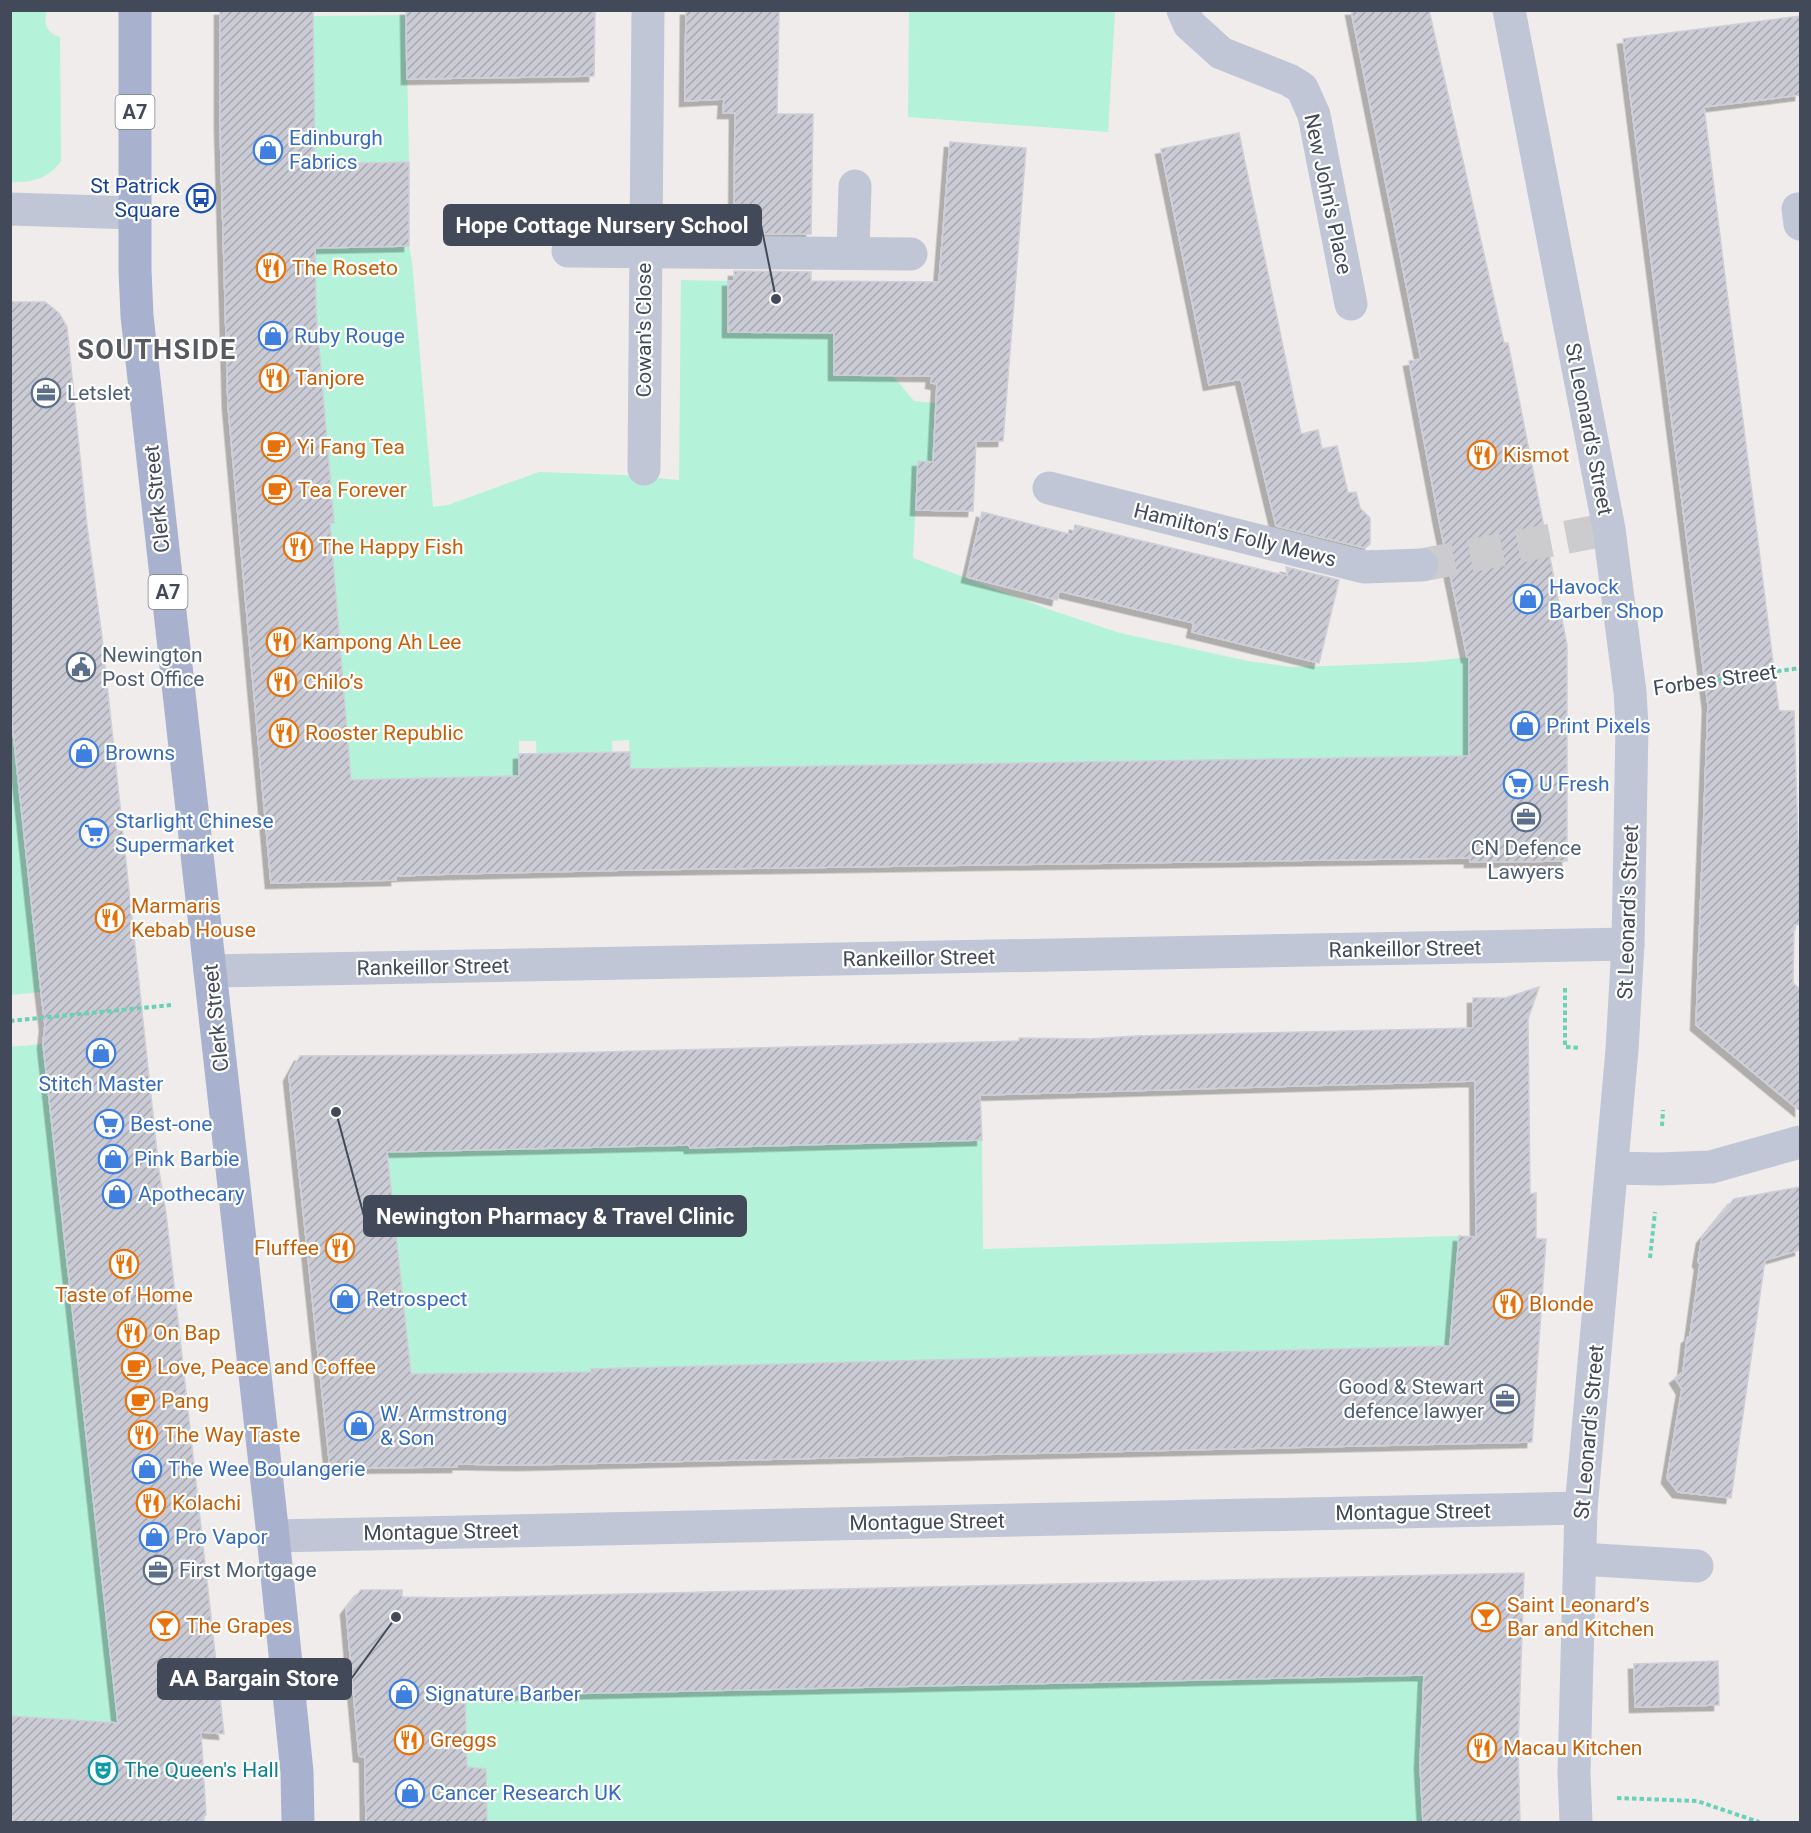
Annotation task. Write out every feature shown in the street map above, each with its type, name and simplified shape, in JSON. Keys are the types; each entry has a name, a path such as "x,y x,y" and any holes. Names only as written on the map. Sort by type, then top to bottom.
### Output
{"main road":[{"name":"A7","path":"135,10 135,213"},
{"name":"Clerk Street","path":"135,213 137,316 273,1536"},
{"name":"A7","path":"273,1536 297,1772 298,1822"}],"street":[{"name":"Cowan's Close","path":"644,469 648,10"},
{"name":"New John's Place","path":"1183,10 1189,24 1221,53 1289,80 1302,88 1314,115 1351,304"},
{"name":"St Leonard's Street","path":"1516,11 1609,529 1630,692 1632,726 1628,944 1622,1050 1581,1508 1575,1727 1576,1815"},
{"path":"853,252 855,186"},
{"path":"10,208 135,213"},
{"path":"1800,209 1798,209 1800,224"},
{"path":"568,251 911,254"},
{"name":"Hamilton's Folly Mews","path":"1049,488 1364,567 1422,565"},
{"name":"Rankeillor Street","path":"210,971 1628,944"},
{"path":"1612,1168 1710,1167 1800,1142"},
{"name":"Montague Street","path":"273,1536 1581,1508"},
{"path":"1580,1559 1697,1566"}],"path":[{"name":"Forbes Street","path":"1630,692 1800,668"},
{"path":"10,1021 142,1007"},
{"path":"1576,1815 1612,1798 1697,1801 1759,1822"}],"green space":[{"path":"11,10 47,11 46,20 49,31 60,37 61,161 51,172 32,181 11,182"},
{"path":"909,11 1115,11 1108,132 908,117"},
{"path":"406,15 409,162 306,164 315,154 313,16"},
{"path":"409,246 433,507 448,505 539,472 679,480 681,280 728,281 834,333 834,375 893,376 914,401 935,403 933,462 918,461 913,558 1045,608 1120,633 1248,661 1291,667 1423,662 1469,657 1469,756 630,769 629,740 612,741 613,768 537,769 536,741 519,741 519,776 392,779 352,788 330,523 334,523 316,312 315,256 306,248"},
{"path":"10,703 41,992 11,995 10,995"},
{"path":"43,1044 118,1723 11,1716 10,1047"},
{"path":"383,1139 419,1151 689,1145 690,1148 982,1140 983,1249 1459,1236 1450,1346 591,1369 591,1372 458,1373 458,1377 412,1378 388,1161 376,1157"},
{"path":"1424,1660 1420,1764 1423,1822 487,1822 486,1769 467,1767 466,1717 450,1705 458,1696"}],"building":[{"path":"220,10 313,10 315,164 409,162 409,246 315,248 316,312 334,523 330,523 351,780 519,776 519,754 630,752 630,769 1469,756 1469,657 1467,657 1439,520 1409,361 1421,359 1351,10 1429,10 1504,343 1508,343 1567,645 1567,861 1470,862 1470,858 631,870 396,876 396,880 271,883 228,405 220,124"},
{"path":"406,10 595,10 594,76 407,79"},
{"path":"686,10 779,10 777,114 813,114 811,234 734,234 735,113 723,113 724,99 685,101"},
{"path":"1800,16 1800,95 1704,107 1779,711 1794,711 1798,843 1800,842 1800,924 1794,925 1793,983 1800,989 1800,1111 1696,1025 1708,705 1623,39"},
{"path":"1239,133 1301,434 1318,430 1322,449 1337,446 1348,493 1356,492 1360,508 1370,518 1370,544 1365,548 1276,526 1241,379 1209,385 1161,149"},
{"path":"950,142 1026,148 1003,441 976,441 973,511 916,510 918,461 933,462 937,384 931,383 932,376 834,375 834,333 728,332 728,281 734,281 734,271 811,272 811,281 939,282"},
{"path":"10,302 45,302 59,313 67,327 87,526 102,637 159,1171 166,1213 224,1734 201,1732 206,1815 204,1822 10,1822 10,1716 118,1723 43,1044 45,1025 10,703"},
{"path":"982,512 1073,535 1075,525 1288,576 1286,567 1339,580 1319,663 1192,632 1194,623 1059,591 1057,600 967,577"},
{"path":"1539,987 1528,1019 1530,1194 1536,1193 1536,1239 1546,1239 1532,1442 330,1468 289,1076 300,1056 490,1055 1019,1041 1019,1038 1090,1039 1473,1028 1473,998 1505,998","holes":["1475,1081 1476,1237 1459,1236 1450,1346 591,1369 591,1372 411,1374 387,1152 689,1145 690,1148 982,1140 980,1095"]},
{"path":"1800,1187 1800,1250 1765,1260 1731,1498 1678,1492 1667,1478 1682,1389 1675,1378 1683,1372 1687,1338 1690,1336 1702,1238 1734,1199"},
{"path":"1524,1573 1518,1748 1520,1822 1423,1822 1420,1764 1424,1675 465,1696 467,1767 486,1769 487,1822 366,1822 365,1757 359,1756 346,1609 361,1590 402,1590 402,1597 455,1598"},
{"path":"1718,1661 1719,1705 1635,1707 1634,1664"}],"tunnel":[{"path":"1422,565 1609,529"}],"place":[{"name":"Edinburgh Fabrics","path":"268,150"},
{"name":"St Patrick Square","path":"201,198"},
{"name":"The Roseto","path":"271,268"},
{"name":"Hope Cottage Nursery School","path":"776,299"},
{"name":"Ruby Rouge","path":"273,336"},
{"name":"Tanjore","path":"274,378"},
{"name":"Letslet","path":"46,393"},
{"name":"Yi Fang Tea","path":"276,447"},
{"name":"Kismot","path":"1482,455"},
{"name":"Tea Forever","path":"277,490"},
{"name":"The Happy Fish","path":"298,547"},
{"name":"Havock Barber Shop","path":"1528,599"},
{"name":"Kampong Ah Lee","path":"281,642"},
{"name":"Newington Post Office","path":"81,667"},
{"name":"Chilo’s","path":"282,682"},
{"name":"Print Pixels","path":"1525,726"},
{"name":"Rooster Republic","path":"284,733"},
{"name":"Browns","path":"84,753"},
{"name":"U Fresh","path":"1518,784"},
{"name":"CN Defence Lawyers","path":"1526,817"},
{"name":"Starlight Chinese Supermarket","path":"94,833"},
{"name":"Marmaris Kebab House","path":"110,918"},
{"name":"Stitch Master","path":"101,1053"},
{"name":"Newington Pharmacy & Travel Clinic","path":"336,1112"},
{"name":"Best-one","path":"109,1124"},
{"name":"Pink Barbie","path":"113,1159"},
{"name":"Apothecary","path":"117,1194"},
{"name":"Fluffee","path":"340,1248"},
{"name":"Taste of Home","path":"124,1264"},
{"name":"Retrospect","path":"345,1299"},
{"name":"Blonde","path":"1508,1304"},
{"name":"On Bap","path":"132,1333"},
{"name":"Love, Peace and Coffee","path":"136,1367"},
{"name":"Good & Stewart defence lawyer","path":"1505,1399"},
{"name":"Pang","path":"140,1401"},
{"name":"W. Armstrong & Son","path":"359,1426"},
{"name":"The Way Taste","path":"143,1435"},
{"name":"The Wee Boulangerie","path":"147,1469"},
{"name":"Kolachi","path":"151,1503"},
{"name":"Pro Vapor","path":"154,1537"},
{"name":"First Mortgage","path":"158,1570"},
{"name":"AA Bargain Store","path":"396,1617"},
{"name":"Saint Leonard’s Bar and Kitchen","path":"1486,1617"},
{"name":"The Grapes","path":"165,1626"},
{"name":"Signature Barber","path":"404,1694"},
{"name":"Greggs","path":"409,1740"},
{"name":"Macau Kitchen","path":"1482,1748"},
{"name":"The Queen's Hall","path":"103,1770"},
{"name":"Cancer Research UK","path":"410,1793"}],"district":[{"name":"SOUTHSIDE","path":"157,350"}]}
